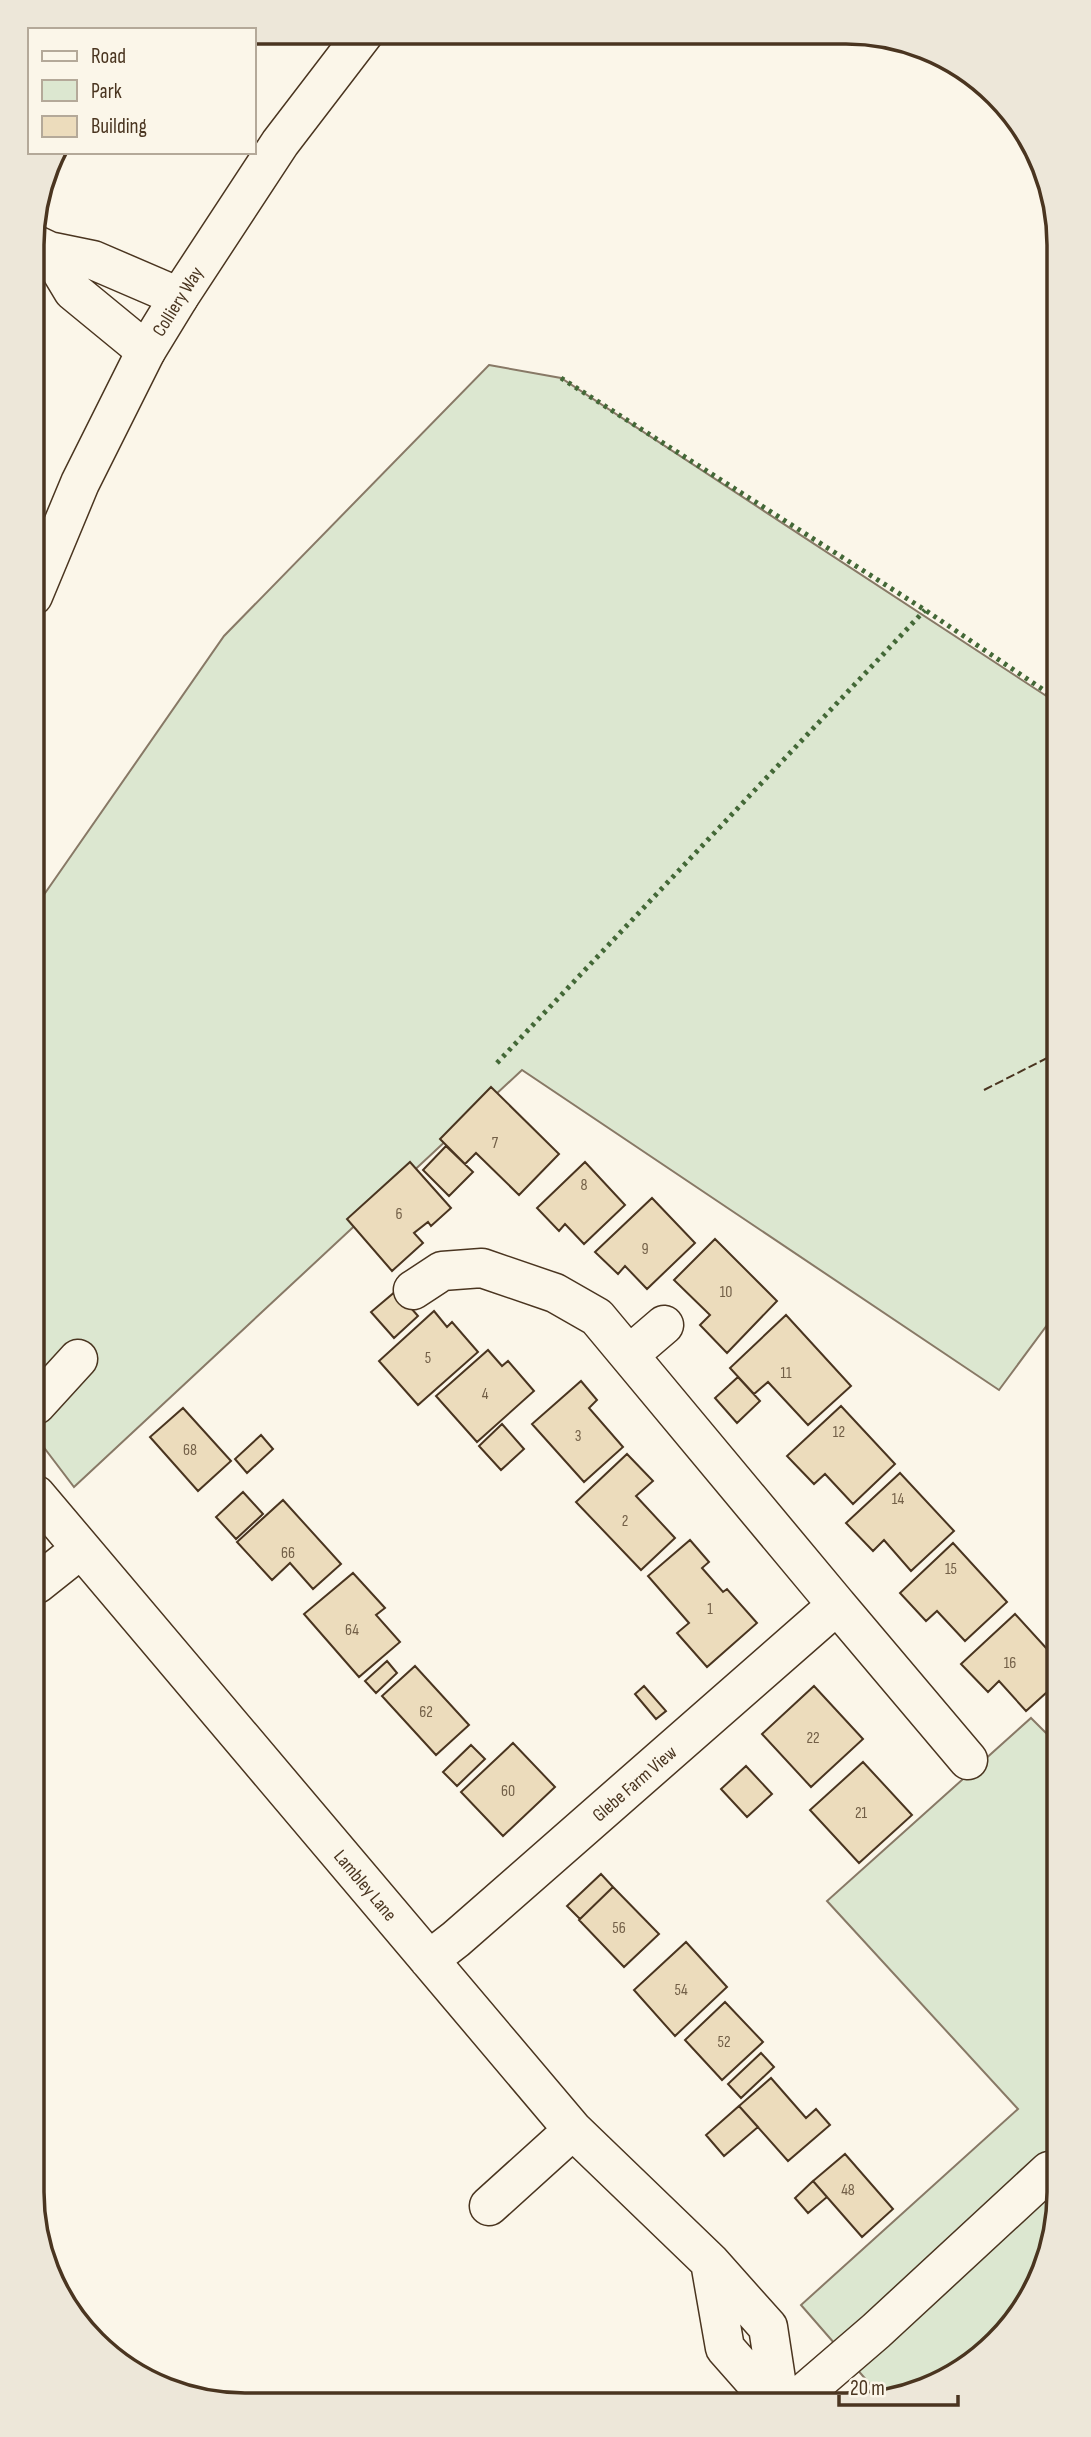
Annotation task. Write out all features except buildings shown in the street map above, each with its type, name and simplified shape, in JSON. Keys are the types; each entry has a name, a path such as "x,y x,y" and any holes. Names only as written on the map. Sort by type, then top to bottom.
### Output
{"street":[{"name":"Colliery Way","path":"44,570 80,483 146,351 280,144 356,44"},
{"path":"44,248 93,260 179,297"},
{"path":"44,251 73,291 146,351"},
{"path":"413,1290 442,1272 482,1268 555,1293 597,1318 968,1760"},
{"path":"629,1355 664,1325"},
{"path":"44,1396 78,1359"},
{"name":"Lambley Lane","path":"44,1505 573,2130 710,2262 768,2327 778,2393"},
{"path":"44,1578 81,1549"},
{"name":"Glebe Farm View","path":"429,1960 837,1605"},
{"path":"489,2206 573,2130"},
{"path":"804,2393 876,2331 1047,2173"},
{"path":"710,2262 725,2348 765,2393"}],"green space":[{"path":"489,365 561,378 1047,696 1047,1325 999,1390 522,1070 74,1487 44,1448 44,895 224,636"},
{"path":"1031,1718 1047,1734 1047,2206 1037,2257 1006,2315 979,2343 947,2366 923,2378 876,2391 801,2305 1018,2109 827,1901"}],"hedge":[{"path":"561,378 925,610 1047,692"},
{"path":"497,1063 925,610"}],"fence":[{"path":"984,1090 1047,1058"}]}
